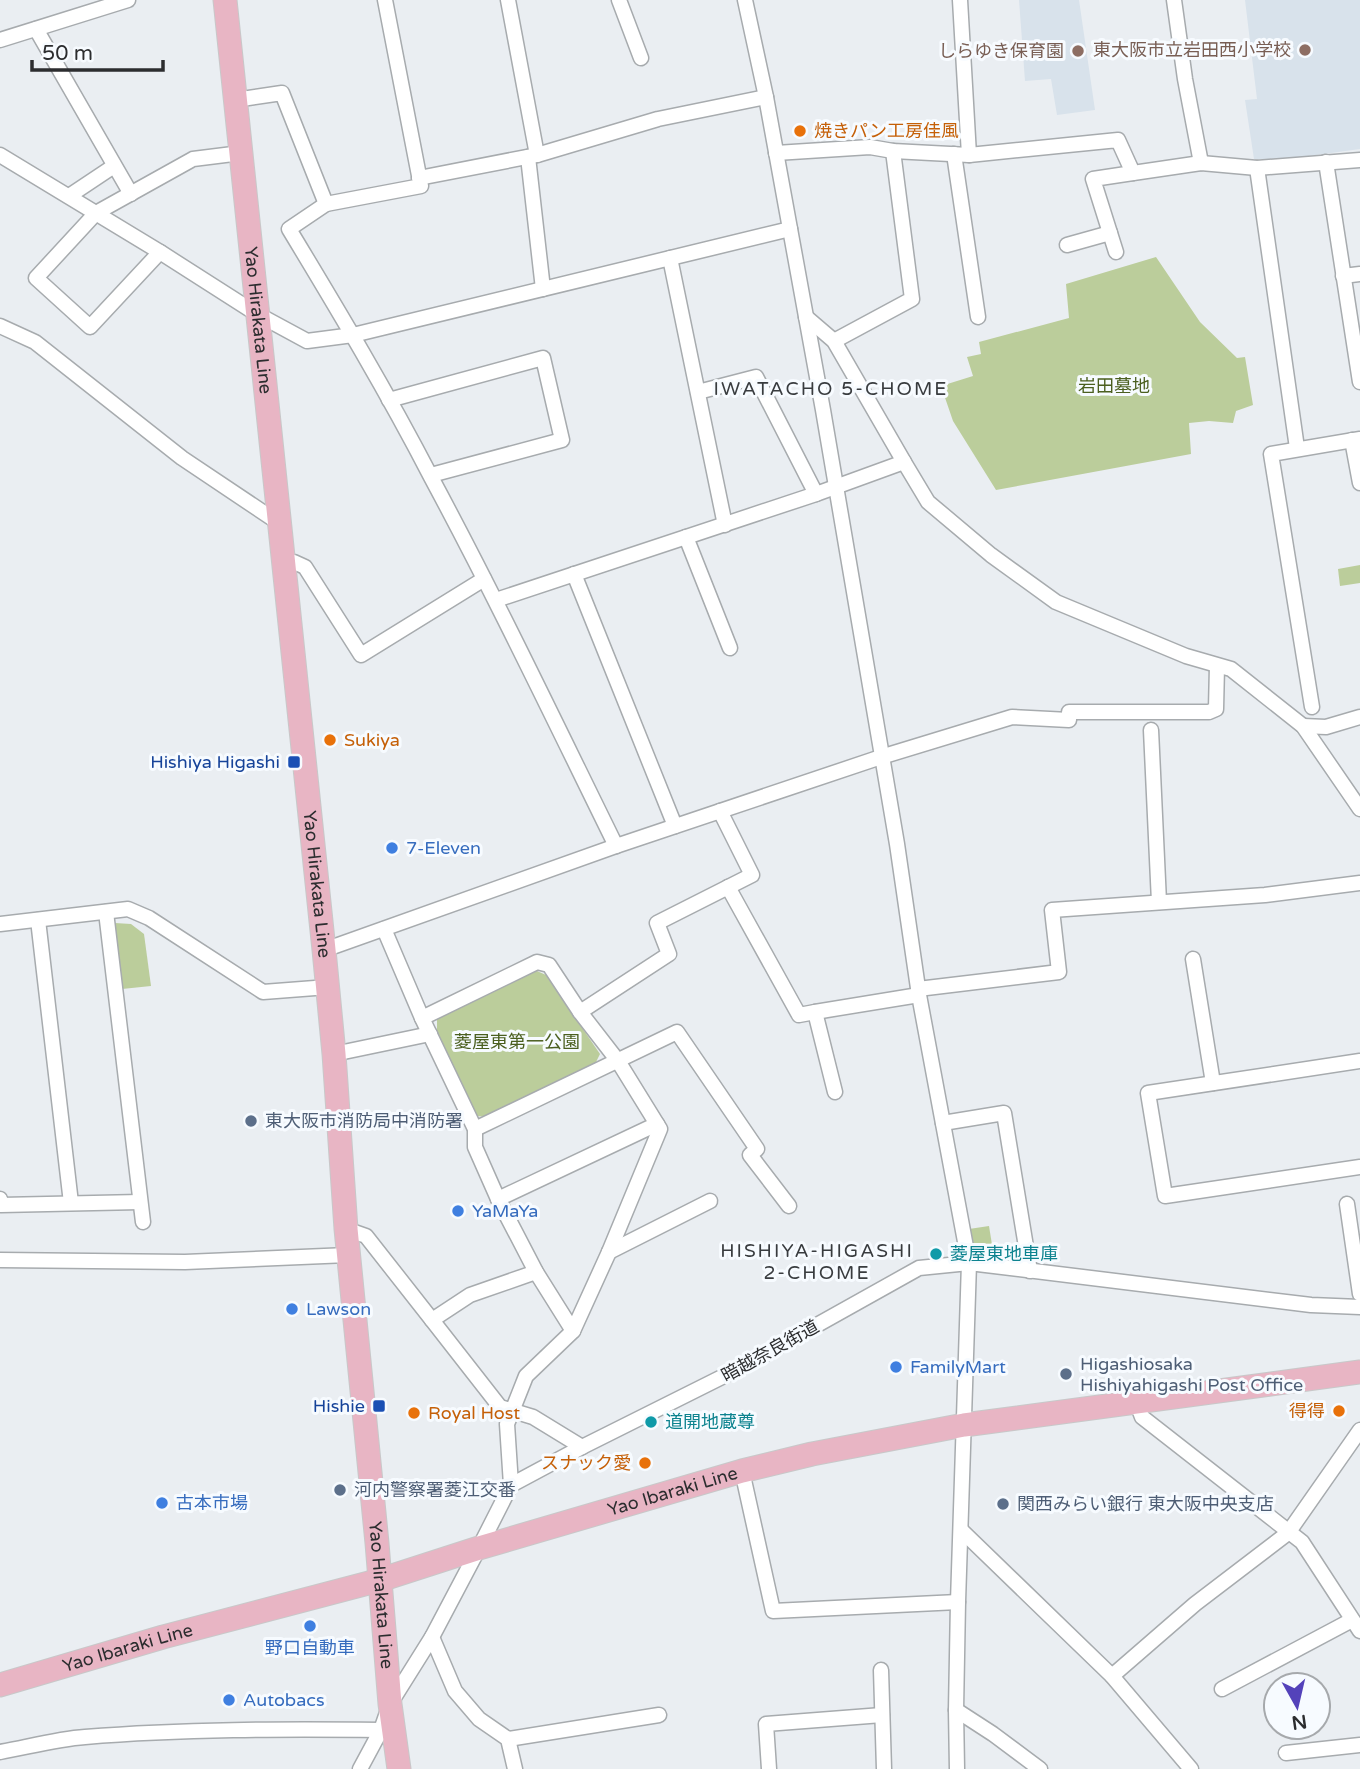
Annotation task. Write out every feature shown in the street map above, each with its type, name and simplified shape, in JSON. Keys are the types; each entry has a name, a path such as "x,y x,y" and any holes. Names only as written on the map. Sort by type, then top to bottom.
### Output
{"main road":[{"name":"Yao Hirakata Line","path":"225,0 324,950 348,1255 390,1704 399,1769"},
{"name":"Yao Ibaraki Line","path":"0,1685 163,1637 380,1580 742,1471 812,1454 964,1425 1360,1372"}],"street":[{"path":"0,40 128,0"},
{"path":"385,0 421,186 326,204 289,229 353,335 430,475 496,600 616,846"},
{"path":"508,0 533,156 543,289"},
{"path":"619,0 641,58"},
{"path":"746,0 806,317 897,844 918,992 969,1263 958,1602 957,1769"},
{"path":"960,0 969,155"},
{"path":"1174,0 1184,77 1201,163"},
{"path":"36,29 131,194"},
{"path":"236,100 282,93 326,204"},
{"path":"419,178 533,156 658,119 766,97"},
{"path":"776,153 870,147 893,151 969,155 1118,140 1133,173"},
{"path":"834,341 912,299 893,151"},
{"path":"160,251 90,327 36,278 96,213 194,159 241,153"},
{"path":"0,155 160,251 257,314 307,341 353,335 790,229"},
{"path":"954,155 978,317"},
{"path":"1116,252 1093,178 1201,163 1256,168 1360,160"},
{"path":"1326,162 1360,382"},
{"path":"69,196 114,166"},
{"path":"1256,168 1297,448"},
{"path":"1067,245 1110,233"},
{"path":"670,258 725,524"},
{"path":"1343,276 1360,274"},
{"path":"806,317 834,341 928,502 991,555 1056,602 1185,656 1231,669 1303,726 1360,809"},
{"path":"0,326 35,341 182,458 279,523"},
{"path":"389,400 542,358 562,440 430,475"},
{"path":"698,392 756,377 816,494"},
{"path":"1312,707 1270,454 1356,439 1360,484"},
{"path":"496,600 835,488 904,462"},
{"path":"686,537 730,648"},
{"path":"284,565 294,562 304,566 361,655 484,579"},
{"path":"574,574 675,826"},
{"path":"324,950 675,826 881,757 1012,717 1069,720 1069,712 1209,712 1216,709 1217,666"},
{"path":"1303,726 1326,727 1360,716"},
{"path":"1151,730 1159,902"},
{"path":"580,1012 669,954 657,923 752,875 720,811"},
{"path":"728,887 799,1014 918,992 1059,972 1052,909 1265,895 1360,883"},
{"path":"0,924 128,909 149,918 263,992 327,987"},
{"path":"106,912 143,1222"},
{"path":"38,920 71,1203"},
{"path":"384,929 422,1018 475,1129 475,1147 498,1199 536,1272 573,1331"},
{"path":"1193,959 1213,1083"},
{"path":"360,1769 381,1730 390,1704 432,1637 511,1485 507,1424 526,1376 573,1331 660,1129 618,1061 580,1012 549,965 537,962 422,1018"},
{"path":"815,1012 835,1091"},
{"path":"475,1129 677,1032 757,1149 750,1155 789,1206"},
{"path":"334,1054 430,1034"},
{"path":"1360,1061 1148,1093 1165,1196 1360,1167"},
{"path":"943,1122 1004,1113 1030,1271"},
{"path":"498,1199 657,1124"},
{"path":"0,1199 1,1205 140,1202"},
{"path":"609,1252 710,1201"},
{"path":"1347,1204 1360,1294"},
{"path":"346,1230 366,1236 500,1408 533,1416 582,1447"},
{"path":"0,1260 186,1262 348,1255"},
{"name":"暗越奈良街道","path":"511,1485 740,1368 919,1268 969,1263 1311,1305 1360,1307"},
{"path":"432,1320 470,1295 536,1272"},
{"path":"1136,1401 1142,1417 1302,1542 1356,1626 1222,1689"},
{"path":"1112,1676 1195,1604 1288,1533 1360,1430"},
{"path":"742,1471 773,1611 958,1602"},
{"path":"961,1530 1112,1676 1191,1769"},
{"path":"432,1637 455,1691 480,1720 508,1739 515,1769"},
{"path":"881,1670 884,1769"},
{"path":"956,1710 1040,1769"},
{"path":"508,1739 659,1715"},
{"path":"769,1769 766,1724 883,1716"},
{"path":"0,1752 82,1737 150,1733 279,1729 381,1730"},
{"path":"1286,1753 1360,1745"}],"shaded area":[{"path":"1019,0 1079,0 1095,110 1057,115 1051,79 1025,81"},
{"name":"東大阪市立岩田西小学校","path":"1245,0 1360,0 1360,149 1287,159 1254,159 1245,100 1257,99"}],"green space":[{"name":"岩田墓地","path":"1156,257 1200,322 1237,358 1245,357 1253,405 1236,411 1233,423 1189,423 1191,454 996,490 953,421 941,386 973,376 967,357 981,354 979,342 1069,318 1066,284"},
{"path":"1360,565 1360,583 1340,586 1338,569"},
{"path":"115,923 131,924 144,934 151,986 122,989"},
{"name":"菱屋東第一公園","path":"537,971 546,975 600,1054 592,1070 489,1117 476,1116 437,1031 437,1017"},
{"path":"989,1226 994,1257 978,1255 972,1250 969,1229"}],"place":[{"name":"東大阪市立岩田西小学校","path":"1305,50"},
{"name":"しらゆき保育園","path":"1078,51"},
{"name":"焼きパン工房佳風","path":"800,131"},
{"name":"Sukiya","path":"330,740"},
{"name":"Hishiya Higashi","path":"294,762"},
{"name":"7-Eleven","path":"392,848"},
{"name":"東大阪市消防局中消防署","path":"251,1121"},
{"name":"YaMaYa","path":"458,1211"},
{"name":"菱屋東地車庫","path":"936,1254"},
{"name":"Lawson","path":"292,1309"},
{"name":"FamilyMart","path":"896,1367"},
{"name":"Higashiosaka Hishiyahigashi Post Office","path":"1066,1374"},
{"name":"Hishie","path":"379,1406"},
{"name":"得得","path":"1339,1411"},
{"name":"Royal Host","path":"414,1413"},
{"name":"道開地蔵尊","path":"651,1422"},
{"name":"スナック愛","path":"645,1463"},
{"name":"河内警察署菱江交番","path":"340,1490"},
{"name":"古本市場","path":"162,1503"},
{"name":"関西みらい銀行 東大阪中央支店","path":"1003,1504"},
{"name":"野口自動車","path":"310,1626"},
{"name":"Autobacs","path":"229,1700"}],"district":[{"name":"IWATACHO 5-CHOME","path":"831,388"},
{"name":"HISHIYA-HIGASHI 2-CHOME","path":"817,1261"}]}
